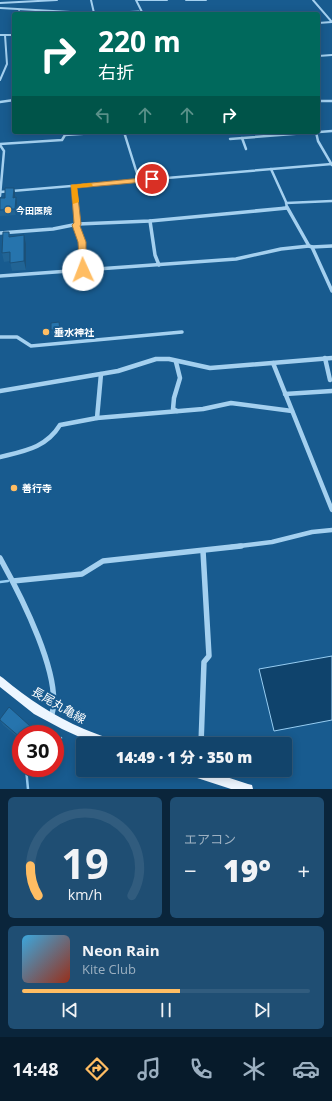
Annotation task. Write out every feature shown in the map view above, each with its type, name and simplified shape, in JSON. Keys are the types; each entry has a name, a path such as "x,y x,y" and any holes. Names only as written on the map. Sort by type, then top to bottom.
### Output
{"main road":[{"name":"長尾丸亀線","path":"0,681 23,700 51,718 88,737"},
{"path":"214,777 248,789"}],"street":[{"path":"0,3 57,0"},
{"path":"91,0 94,12"},
{"path":"142,12 136,0 167,0"},
{"path":"186,0 206,0"},
{"path":"313,0 332,22"},
{"path":"0,8 78,12"},
{"path":"320,23 332,22"},
{"path":"0,35 12,34"},
{"path":"0,80 7,64 5,35"},
{"path":"0,40 6,39"},
{"path":"320,56 332,55"},
{"path":"0,102 12,100"},
{"path":"320,101 332,101"},
{"path":"320,132 332,131"},
{"path":"0,196 4,151 0,144 62,140 65,135 80,134"},
{"path":"125,134 139,180"},
{"path":"230,139 291,134"},
{"path":"0,192 332,164 319,144 316,134"},
{"path":"242,138 246,148"},
{"path":"271,169 287,208 311,246 332,291"},
{"path":"74,186 77,225 82,242 83,270"},
{"path":"286,203 332,201"},
{"path":"0,233 53,229 77,225 150,221 287,208"},
{"path":"150,221 155,255 159,265"},
{"path":"0,276 236,259 281,249 311,246 332,246"},
{"path":"0,337 17,337 31,346 182,332"},
{"path":"325,358 330,380"},
{"path":"0,391 38,386 125,370 139,363 157,359 198,368 210,368 332,358"},
{"path":"176,362 180,378 174,398 173,408 178,411"},
{"path":"273,363 332,510"},
{"path":"97,418 101,374"},
{"path":"285,394 332,391"},
{"path":"0,457 41,445 51,439 60,425 97,418 203,409 230,403 292,411"},
{"path":"13,581 82,574 103,562 272,542 312,532 332,530"},
{"path":"201,737 204,662 209,656 204,550"},
{"path":"0,558 13,581 41,646 50,678 54,706 51,718"}],"water":[{"path":"332,656 332,720 274,731 259,669"}],"building":[{"path":"5,188 14,188 13,198 16,197 15,209 0,210 0,198 5,198"},
{"path":"3,232 9,232 9,237 24,235 24,261 10,263 10,252 2,253"},
{"path":"59,322 60,330 51,330 51,323"},
{"path":"9,707 29,725 12,725 12,730 0,719"}],"waterway":[{"path":"17,9 21,12"},
{"path":"121,12 139,11"},
{"path":"0,582 8,581"},
{"path":"27,777 28,789"}],"slow traffic":[{"path":"75,202 74,186 90,185"}],"place":[{"name":"今田医院","path":"8,210"},
{"name":"垂水神社","path":"46,332"},
{"name":"善行寺","path":"14,488"}],"route":[{"path":"83,270 82,242 79,238 76,225 78,224 74,186 152,179"}]}
